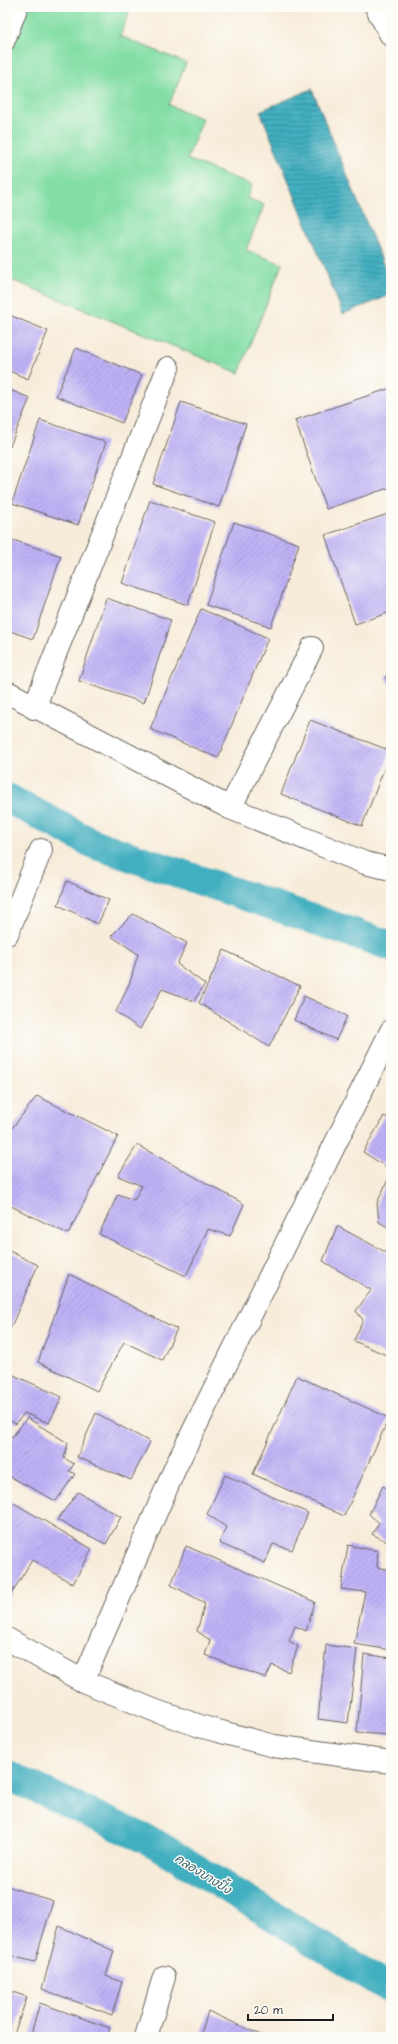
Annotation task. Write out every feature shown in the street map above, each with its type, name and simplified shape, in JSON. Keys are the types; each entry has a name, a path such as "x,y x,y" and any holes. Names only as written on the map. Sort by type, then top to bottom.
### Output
{"street":[{"path":"376,7 391,35"},
{"path":"34,708 168,368"},
{"path":"230,808 312,648"},
{"path":"7,692 34,708 230,808 365,863 391,869"},
{"path":"7,934 41,850"},
{"path":"83,1681 176,1466 391,1031"},
{"path":"7,1639 83,1681 156,1711 274,1746 391,1762"},
{"path":"146,2037 164,1978"}],"lane":[{"path":"7,43 21,7"}],"green space":[{"path":"7,7 131,7 120,36 186,63 169,105 203,119 187,159 252,185 247,198 264,205 246,250 282,264 239,373 7,278"}],"water":[{"path":"312,89 391,283 391,295 343,314 260,111"}],"building":[{"path":"7,314 48,331 28,379 7,370"},
{"path":"76,348 142,375 122,423 56,396"},
{"path":"391,388 391,487 326,509 295,420"},
{"path":"7,389 30,398 10,446 7,445"},
{"path":"181,402 246,424 219,507 153,484"},
{"path":"40,420 106,442 78,525 12,503"},
{"path":"150,500 215,522 188,605 122,583"},
{"path":"391,513 391,612 355,624 325,535"},
{"path":"234,522 299,544 271,627 206,605"},
{"path":"7,538 61,556 33,639 7,630"},
{"path":"106,598 171,620 144,703 79,681"},
{"path":"201,609 268,638 218,758 150,729"},
{"path":"391,673 391,687 385,677"},
{"path":"310,720 391,751 362,826 281,794"},
{"path":"67,881 109,900 98,924 58,905"},
{"path":"133,914 187,943 177,964 205,984 194,1001 162,989 140,1029 116,1012 130,982 138,954 111,936"},
{"path":"224,950 300,986 269,1047 199,1003"},
{"path":"304,996 347,1016 336,1040 294,1020"},
{"path":"37,1096 118,1136 68,1234 7,1204 7,1135"},
{"path":"384,1116 391,1120 391,1170 363,1152"},
{"path":"137,1145 244,1204 230,1236 208,1229 186,1276 99,1234 118,1194 134,1200 142,1186 118,1176"},
{"path":"391,1173 391,1229 379,1222 377,1203"},
{"path":"337,1226 391,1255 391,1357 354,1341 363,1320 356,1311 371,1290 323,1261"},
{"path":"7,1250 38,1265 7,1336"},
{"path":"69,1274 177,1329 162,1360 124,1342 97,1391 38,1362"},
{"path":"7,1372 62,1397 49,1423 24,1413 16,1424 7,1419"},
{"path":"297,1376 389,1418 344,1516 253,1474"},
{"path":"96,1413 150,1442 131,1480 77,1457"},
{"path":"27,1418 68,1443 64,1458 74,1464 69,1471 75,1474 56,1501 7,1475 7,1433 12,1437"},
{"path":"225,1475 308,1513 292,1550 273,1544 265,1563 219,1543 226,1527 207,1514"},
{"path":"383,1486 391,1491 391,1544 372,1534 379,1523 369,1514"},
{"path":"78,1492 121,1517 106,1544 57,1520"},
{"path":"7,1499 92,1549 73,1584 32,1560 7,1601"},
{"path":"348,1545 378,1551 377,1567 391,1570 391,1650 354,1644 365,1592 341,1589"},
{"path":"186,1546 315,1602 306,1631 295,1626 289,1641 298,1646 289,1672 272,1665 266,1678 205,1655 210,1640 197,1631 205,1603 171,1585"},
{"path":"326,1645 357,1649 348,1723 318,1719"},
{"path":"364,1654 391,1658 391,1735 357,1733"},
{"path":"7,1886 53,1901 35,1962 7,1955"},
{"path":"59,1926 114,1951 106,1976 122,1982 112,2015 42,1989"},
{"path":"7,1990 27,1997 13,2037 7,2037"},
{"path":"40,2003 110,2028 107,2037 30,2037"},
{"path":"208,2011 265,2037 200,2037"}],"waterway":[{"path":"7,798 94,844 391,946"},
{"name":"คลองบางปิ้ง","path":"7,1775 156,1844 391,1989"}]}
